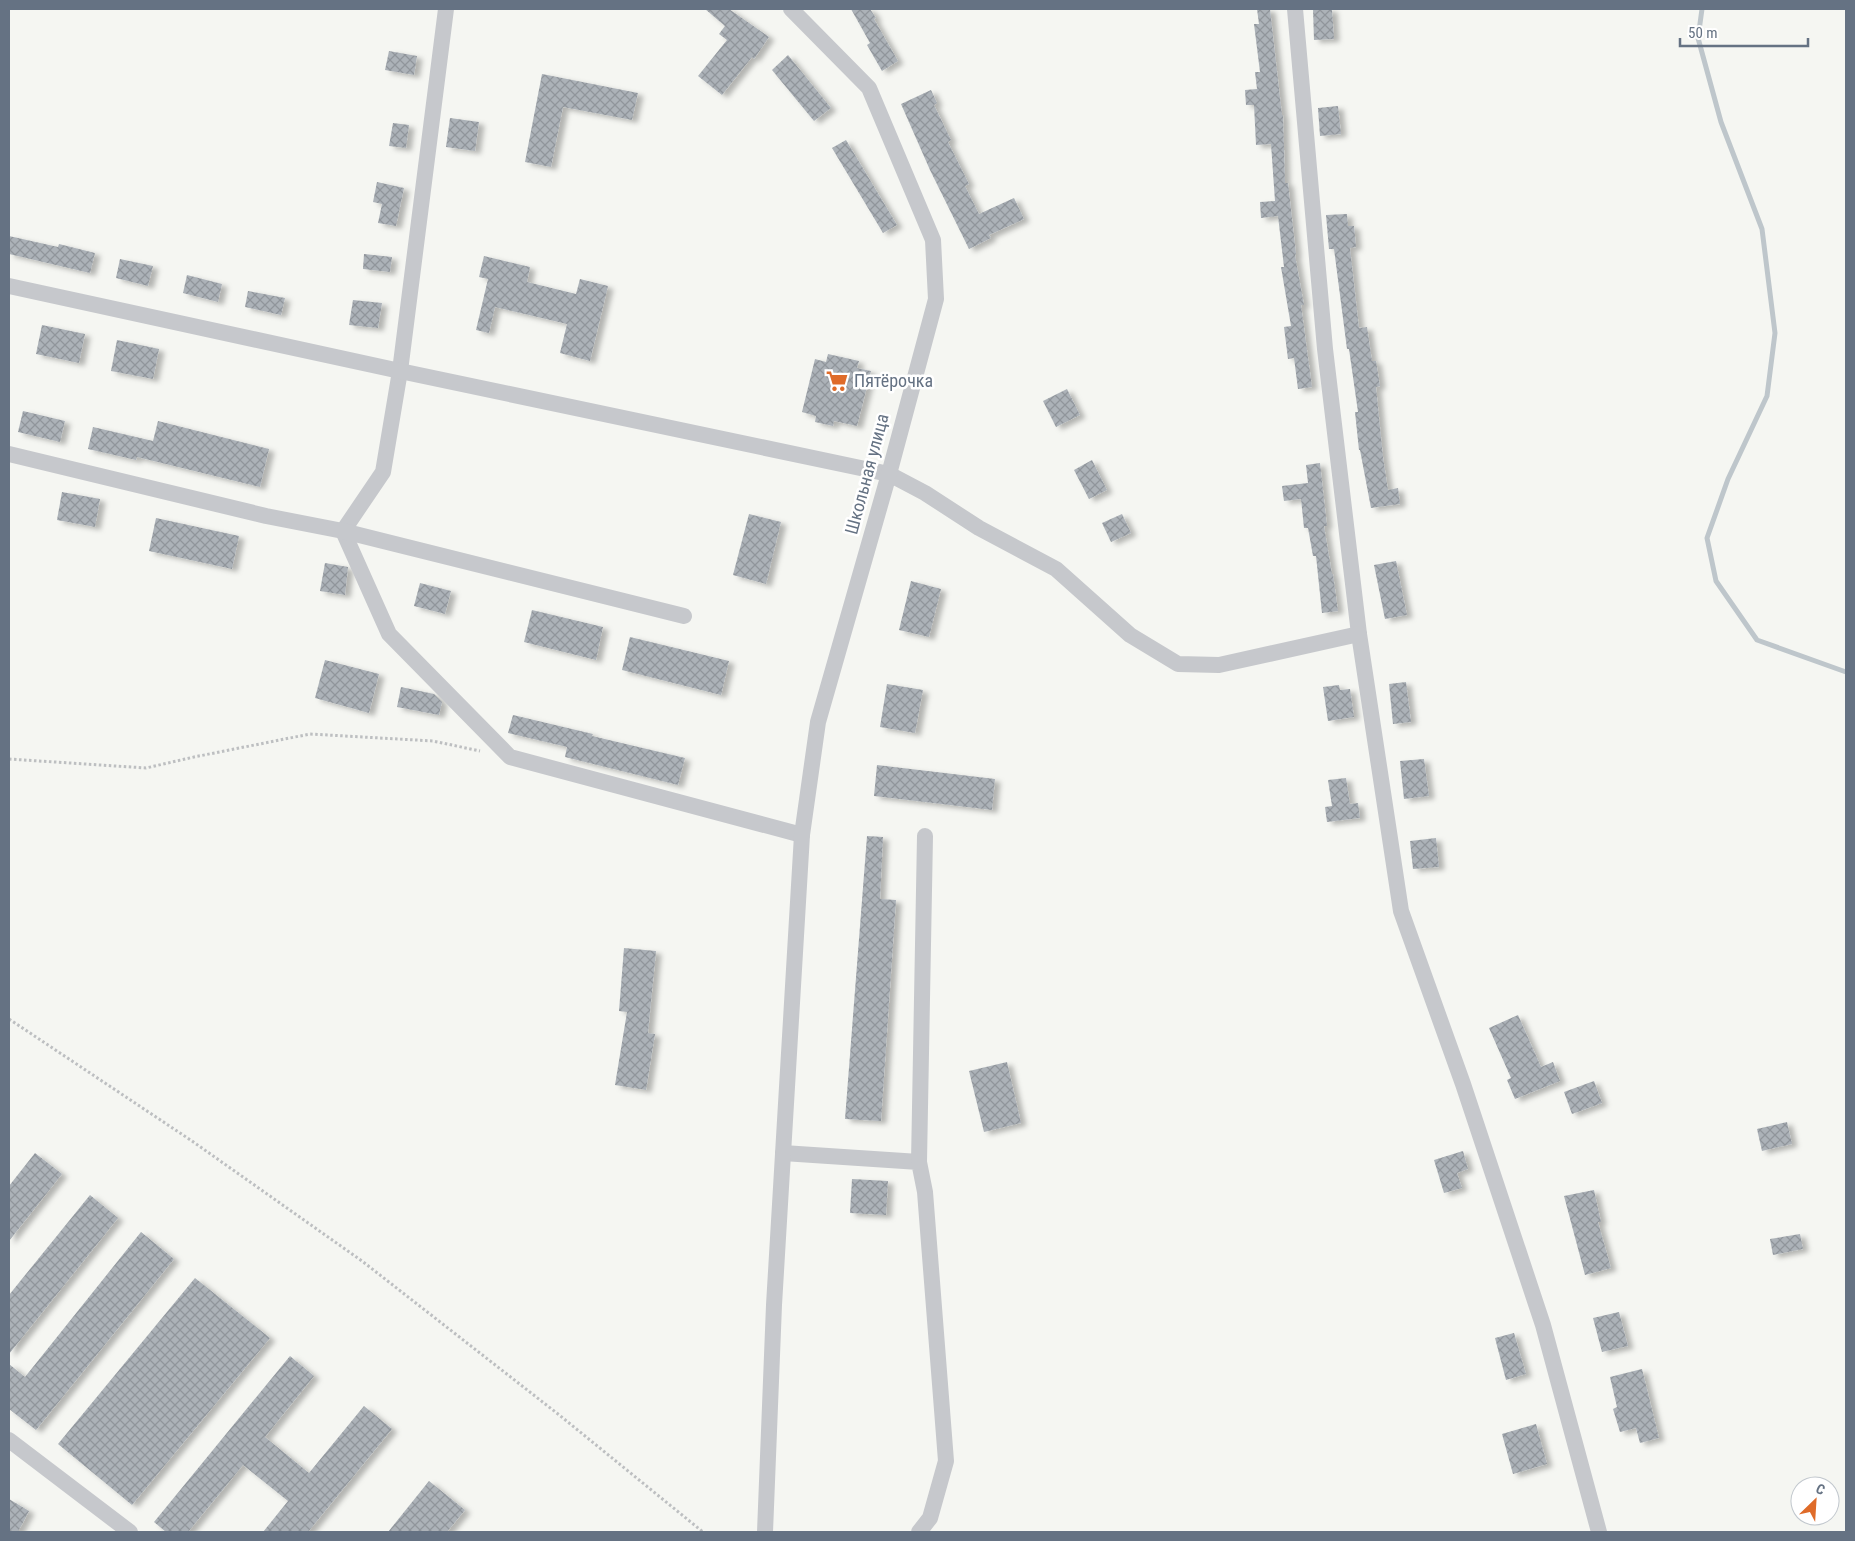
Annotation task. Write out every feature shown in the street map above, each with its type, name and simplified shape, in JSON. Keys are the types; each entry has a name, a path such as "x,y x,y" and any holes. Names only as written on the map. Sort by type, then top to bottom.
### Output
{"street":[{"path":"343,531 383,472 400,371 446,9"},
{"name":"Школьная улица","path":"765,1532 774,1305 802,835 818,722 889,474 936,299 933,240 868,88 791,9"},
{"path":"1295,9 1325,349 1359,634 1401,911 1463,1084 1543,1325 1599,1532"},
{"path":"9,286 889,474 924,492 979,528 1056,569 1130,636 1178,664 1219,665 1359,634"},
{"path":"9,454 266,516 343,531 684,616"},
{"path":"343,531 389,634 510,757 802,835"},
{"path":"919,1532 930,1518 946,1461 925,1192 919,1162 925,836"},
{"path":"783,1153 919,1162"},
{"path":"10,1445 130,1532"}],"path":[{"path":"9,759 146,768 310,734 433,741 481,751"},
{"path":"9,1018 192,1141 362,1261 558,1414 703,1532"}],"building":[{"path":"705,9 729,9 769,37 754,59 752,57 722,95 698,76 727,40 719,34 725,26"},
{"path":"851,9 870,9 898,61 882,71 867,45 870,43"},
{"path":"1257,9 1270,9 1283,115 1285,183 1288,183 1295,255 1304,305 1301,305 1312,387 1298,389 1294,358 1288,359 1284,327 1291,326 1281,267 1284,267 1278,216 1261,218 1260,202 1275,201 1271,144 1256,145 1254,105 1246,105 1245,90 1257,89 1255,72 1260,72 1254,24 1259,24"},
{"path":"1313,9 1332,9 1334,39 1314,40"},
{"path":"389,51 417,56 414,75 385,70"},
{"path":"788,55 831,108 814,121 772,70"},
{"path":"542,74 638,93 632,120 563,107 551,167 525,162"},
{"path":"931,90 937,103 934,105 951,140 948,142 969,184 965,186 979,214 1014,198 1024,219 989,235 991,238 969,249 930,170 901,104"},
{"path":"1338,106 1341,134 1320,136 1318,108"},
{"path":"450,118 479,122 475,151 446,147"},
{"path":"393,123 409,125 406,148 389,146"},
{"path":"846,140 897,225 883,233 832,148"},
{"path":"377,182 404,188 396,226 378,223 382,204 373,202"},
{"path":"1347,214 1348,226 1354,226 1356,247 1350,248 1359,328 1367,327 1372,361 1376,361 1380,386 1376,387 1388,490 1398,488 1400,504 1371,508 1359,450 1355,412 1358,412 1349,349 1347,349 1334,249 1329,249 1326,215"},
{"path":"9,236 58,247 59,244 95,253 90,273 9,254"},
{"path":"364,254 392,257 390,272 363,269"},
{"path":"484,256 530,267 527,282 576,294 580,279 608,286 590,361 560,353 567,324 495,307 489,333 476,330 488,279 479,277"},
{"path":"120,259 153,266 148,286 116,278"},
{"path":"187,275 222,284 218,302 183,293"},
{"path":"248,291 285,298 281,315 245,307"},
{"path":"353,300 382,303 378,328 349,325"},
{"path":"42,325 85,334 79,363 36,354"},
{"path":"117,340 159,349 153,379 111,371"},
{"path":"828,354 859,361 857,368 871,371 857,426 834,421 833,426 815,422 816,416 802,412 815,359 826,362"},
{"path":"1067,389 1080,415 1056,427 1043,401"},
{"path":"23,411 65,421 60,442 18,432"},
{"path":"158,421 269,449 260,487 137,457 136,460 88,449 93,427 153,441"},
{"path":"1092,460 1107,490 1089,499 1074,470"},
{"path":"1320,463 1327,526 1324,526 1338,611 1322,613 1316,556 1313,556 1308,528 1304,528 1301,499 1284,501 1282,486 1308,483 1306,465"},
{"path":"62,492 100,499 95,527 57,520"},
{"path":"749,514 781,522 766,584 733,575"},
{"path":"1122,514 1131,533 1111,542 1102,523"},
{"path":"156,518 239,536 232,569 149,551"},
{"path":"1396,561 1407,615 1385,619 1374,565"},
{"path":"325,563 348,567 345,595 320,591"},
{"path":"911,581 941,589 929,637 899,630"},
{"path":"420,583 451,591 445,614 414,606"},
{"path":"532,610 603,627 596,660 524,642"},
{"path":"630,637 729,661 721,695 622,670"},
{"path":"325,660 379,674 369,713 315,698"},
{"path":"1406,682 1411,722 1393,724 1389,684"},
{"path":"887,684 923,690 915,733 880,727"},
{"path":"1339,685 1340,690 1350,689 1354,717 1328,721 1323,687"},
{"path":"401,687 434,694 442,702 439,715 397,707"},
{"path":"513,715 685,758 678,785 565,757 567,747 508,733"},
{"path":"1424,759 1429,796 1404,799 1400,761"},
{"path":"877,765 995,779 992,810 874,796"},
{"path":"1346,778 1350,804 1358,803 1360,818 1327,822 1325,807 1332,806 1328,780"},
{"path":"867,836 883,837 880,899 896,900 881,1121 845,1119"},
{"path":"1436,838 1439,867 1413,869 1410,841"},
{"path":"624,948 656,951 648,1033 655,1034 646,1090 615,1085 627,1012 619,1011"},
{"path":"1518,1015 1541,1067 1553,1062 1560,1081 1515,1099 1507,1080 1511,1078 1489,1028"},
{"path":"1007,1062 1021,1123 984,1132 969,1071"},
{"path":"1594,1081 1602,1103 1572,1114 1564,1092"},
{"path":"1787,1122 1792,1144 1762,1151 1757,1129"},
{"path":"1463,1151 1468,1169 1457,1173 1462,1188 1444,1193 1434,1160"},
{"path":"35,1153 62,1174 9,1241 9,1186"},
{"path":"852,1179 888,1181 886,1215 850,1213"},
{"path":"1594,1190 1601,1222 1598,1222 1611,1268 1585,1275 1564,1196"},
{"path":"90,1195 118,1218 9,1354 9,1295"},
{"path":"141,1232 174,1259 36,1430 9,1409 9,1364 25,1377"},
{"path":"1800,1234 1803,1249 1773,1255 1770,1239"},
{"path":"195,1278 270,1338 132,1505 58,1444"},
{"path":"1619,1312 1628,1346 1602,1352 1593,1318"},
{"path":"1514,1333 1526,1374 1506,1380 1495,1338"},
{"path":"290,1356 314,1376 265,1437 309,1473 364,1406 392,1429 308,1532 263,1532 288,1501 243,1465 188,1532 166,1532 154,1522"},
{"path":"1642,1369 1659,1438 1640,1443 1636,1428 1620,1432 1613,1409 1617,1407 1610,1377"},
{"path":"1536,1424 1547,1464 1513,1474 1502,1434"},
{"path":"429,1481 465,1510 447,1532 388,1532"},
{"path":"9,1499 29,1511 18,1532 9,1532"}],"waterway":[{"path":"1702,9 1698,38 1721,122 1762,229 1775,333 1767,396 1728,479 1707,538 1716,581 1757,640 1846,672"}],"place":[{"name":"Пятёрочка","path":"837,381"}]}
